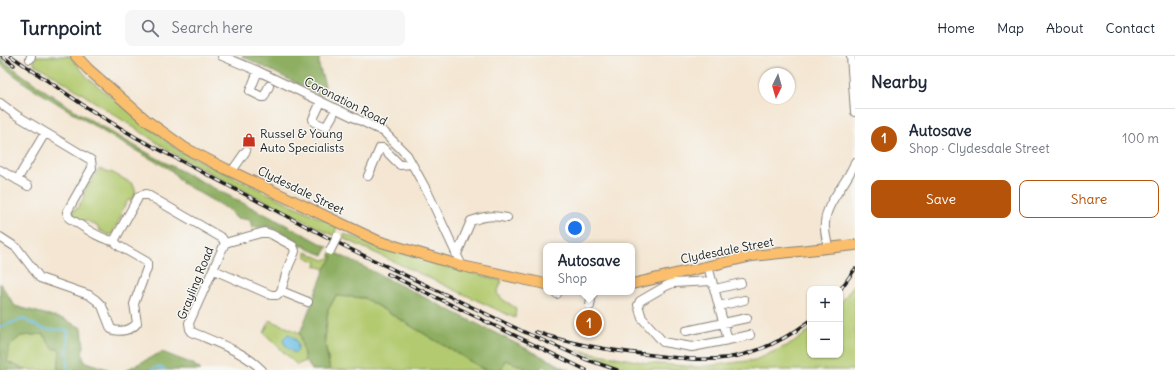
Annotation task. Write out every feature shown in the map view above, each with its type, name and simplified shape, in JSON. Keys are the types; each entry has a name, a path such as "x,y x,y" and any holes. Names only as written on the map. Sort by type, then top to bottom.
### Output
{"main road":[{"name":"Clydesdale Street","path":"76,56 117,95 168,137 185,148 232,172 378,240 462,266 543,283"},
{"name":"Clydesdale Street","path":"635,283 752,256 855,245"}],"street":[{"name":"Coronation Road","path":"222,56 258,71 384,132 407,155 428,193 462,266"},
{"path":"851,56 855,112"},
{"path":"258,71 250,92 262,98 264,97 269,86"},
{"path":"321,102 313,120 314,122 326,127 333,115"},
{"path":"0,103 45,133 89,158 93,163 92,168 67,212 69,218 102,238 114,241 119,246 147,262 147,268 134,304 138,320 137,323 133,328 117,331 112,329 102,306 96,300 89,295 40,278 17,248 0,237"},
{"path":"17,180 45,133"},
{"path":"368,176 380,148 383,148 400,165 412,164"},
{"path":"232,172 246,151"},
{"path":"828,248 825,224 826,214 852,171 855,162"},
{"path":"0,170 28,186"},
{"name":"Grayling Road","path":"114,241 139,196 146,194 222,238 225,243 190,324 190,329 192,332 242,354 252,360 262,370"},
{"path":"457,254 471,221 495,215 507,218"},
{"path":"330,251 342,224"},
{"path":"214,270 271,295 277,294 281,291 295,251 293,246 271,234 264,232 225,243"},
{"path":"708,266 728,340"},
{"path":"741,283 714,285 673,283 640,301 638,305 639,311 642,318 663,342 692,347 750,335"},
{"path":"281,291 308,302"},
{"path":"590,306 592,295"},
{"path":"719,306 744,300"},
{"path":"686,331 747,318"}],"green space":[{"path":"35,56 70,56 89,79 179,151 337,226 334,236 179,157 52,74 34,64"},
{"path":"242,56 319,56 319,66 325,85 322,96"},
{"path":"0,58 38,86 118,137 328,247 323,255 306,248 306,246 299,246 296,240 268,226 252,228 250,220 236,218 229,210 182,183 171,170 117,140 26,84 0,64"},
{"path":"99,169 113,173 133,184 136,193 132,200 128,200 121,212 122,215 112,234 108,235 86,220 83,221 75,216 73,213 73,210 77,209 84,197 83,193"},
{"path":"344,234 395,251 502,281 497,293 502,299 516,308 515,318 343,238"},
{"path":"332,251 569,370 551,370 542,366 540,370 524,370 524,367 505,360 501,370 485,370 364,298 336,296 328,310 324,339 330,370 312,370 305,361 300,333 325,269 333,257 330,255"},
{"path":"306,252 324,260 330,258 330,255 333,257 325,269 316,266 317,262 306,257"},
{"path":"0,283 15,306 63,319 82,328 84,347 82,351 84,361 110,370 58,370 60,350 52,348 43,334 21,336 10,345 7,362 27,370 0,370"},
{"path":"855,283 855,370 631,370 577,350 648,363 698,367 755,360 793,343 807,332 807,358 843,358 843,300"},
{"path":"336,296 364,298 485,370 330,370 325,342 328,310"},
{"path":"270,320 300,333 305,361 297,365 264,333"},
{"path":"43,334 52,348 60,350 58,370 27,370 7,362 10,345 21,336"},
{"path":"162,352 193,364 201,370 126,370"},
{"path":"505,360 525,367 524,370 501,370"}],"water":[{"path":"288,334 295,339 298,344 296,353 287,348 284,343 283,339"}],"waterway":[{"path":"0,327 23,319 43,329 68,330 67,370"},
{"path":"151,370 158,367 165,370"}],"railway":[{"path":"2,56 14,65"},
{"path":"11,56 89,109 137,138 346,247 522,331 585,359 617,370"},
{"path":"843,286 855,269"},
{"path":"388,274 586,370"},
{"path":"536,332 564,341 608,349 676,358 713,359 737,356 766,347 808,322"}],"place":[{"name":"Russel & Young Auto Specialists","path":"249,140"},
{"name":"Autosave","path":"589,323"}]}
